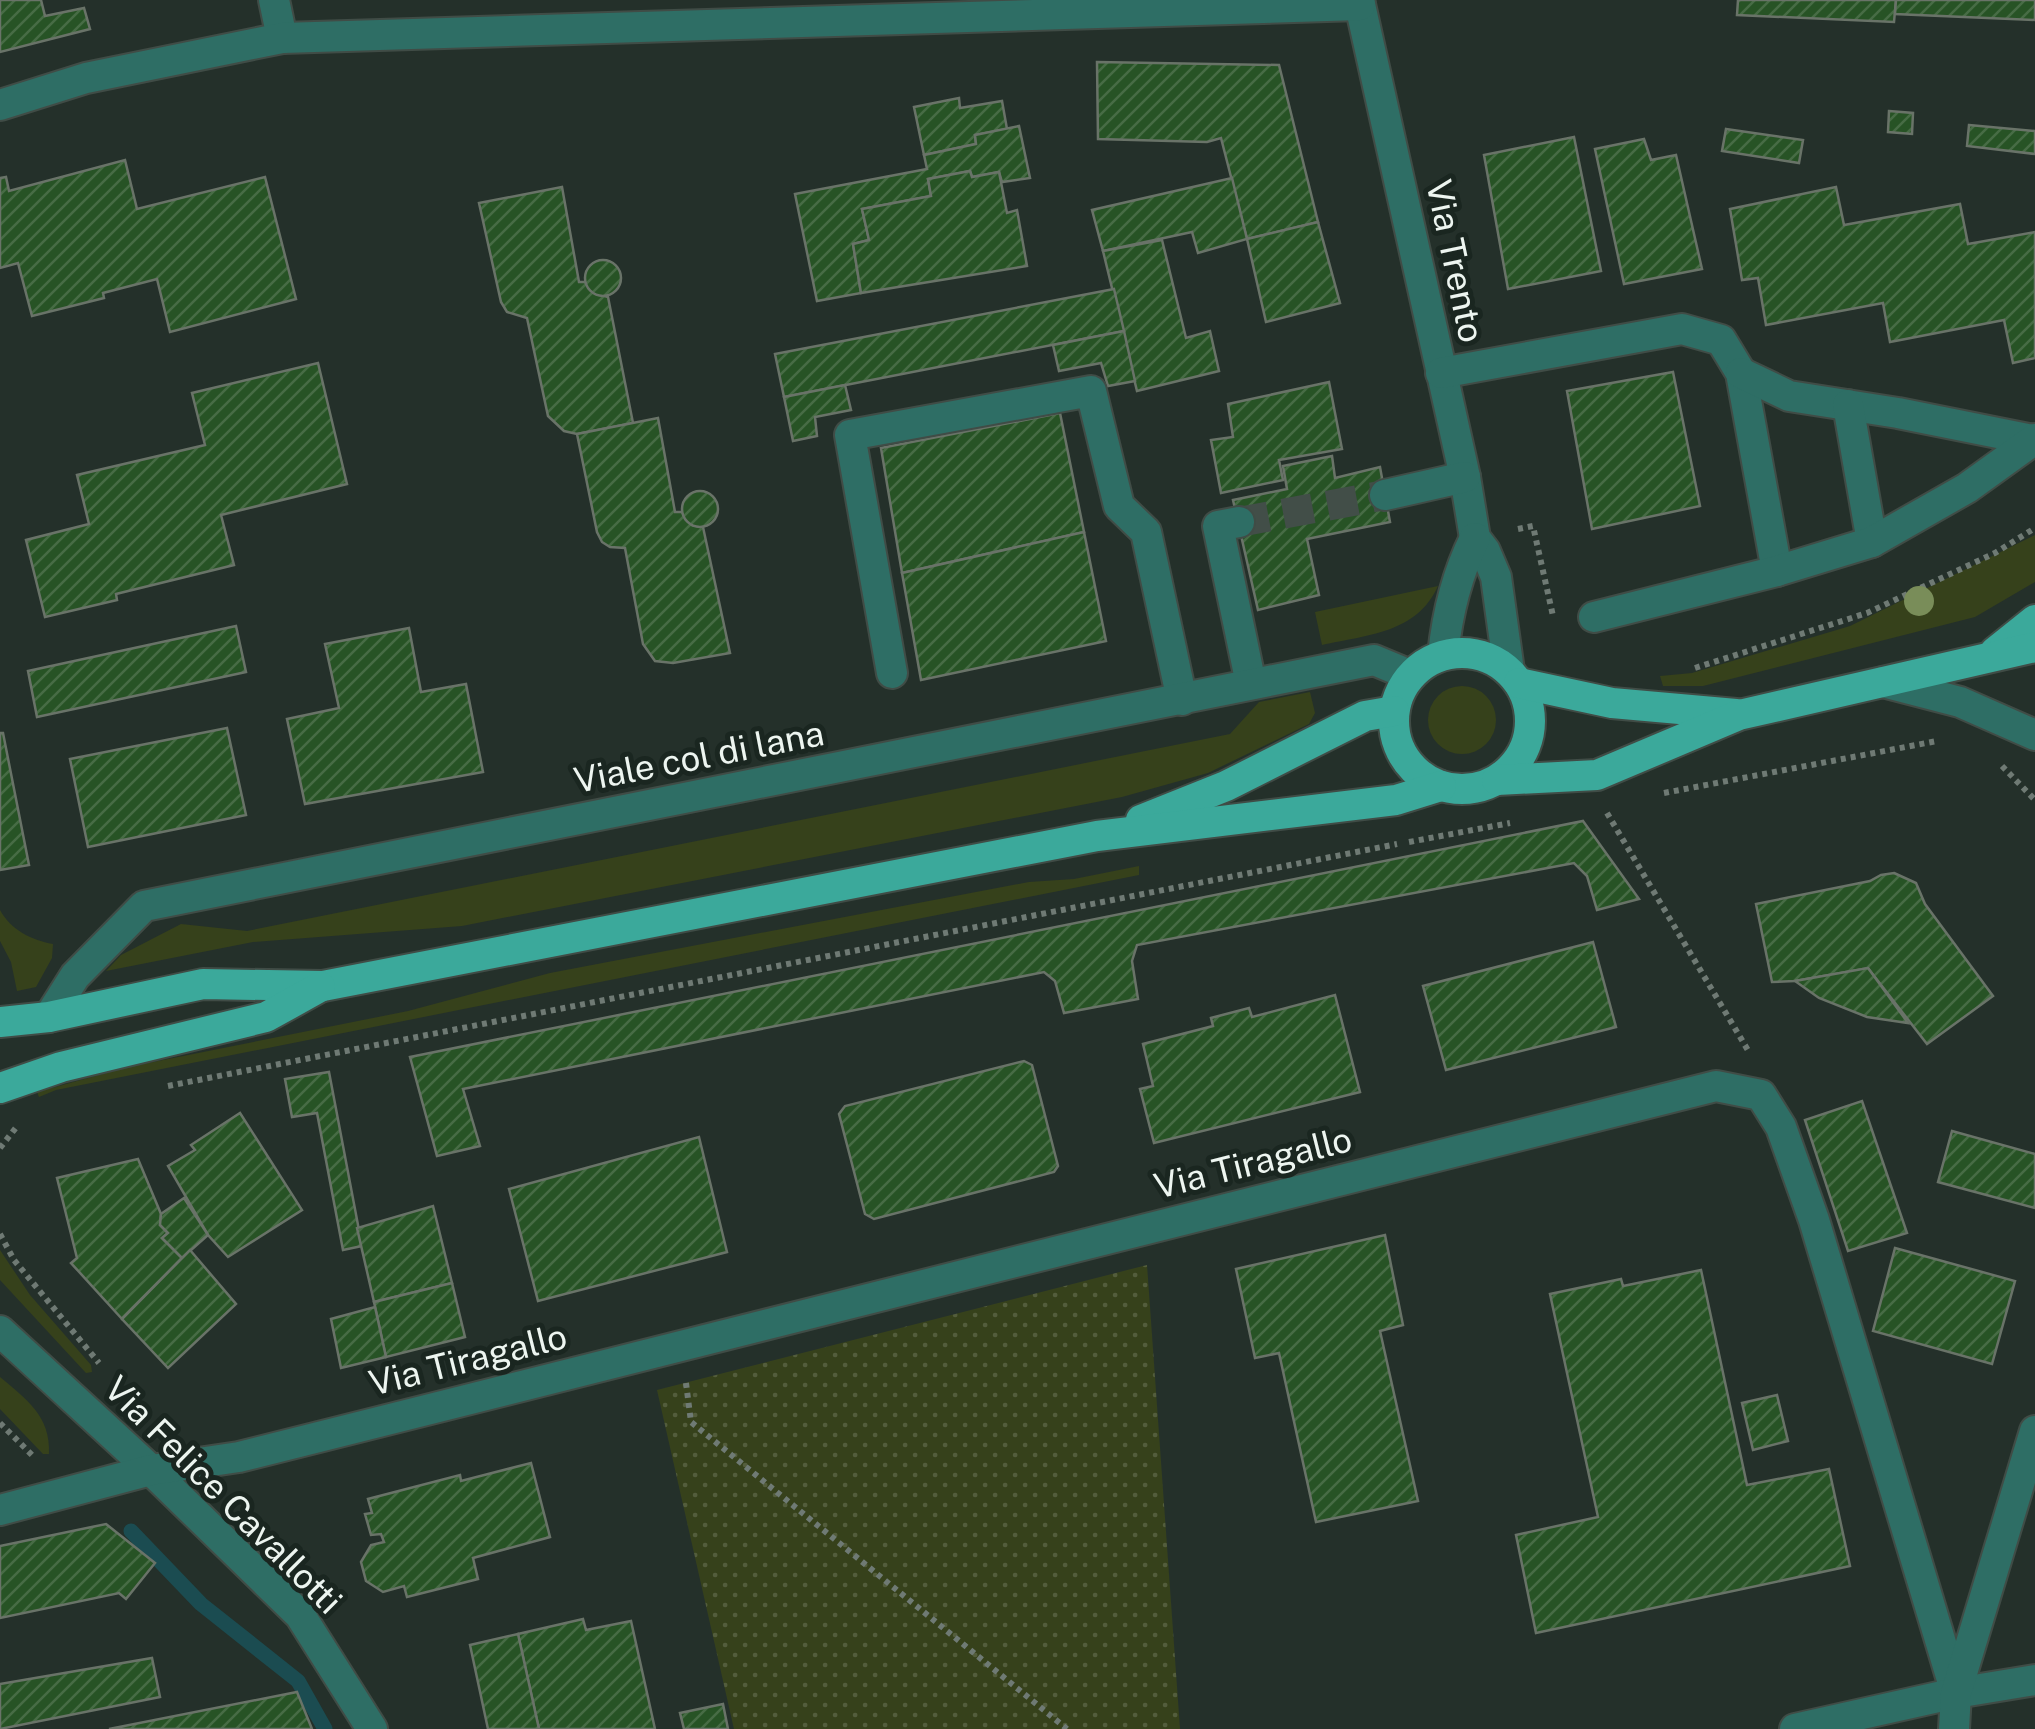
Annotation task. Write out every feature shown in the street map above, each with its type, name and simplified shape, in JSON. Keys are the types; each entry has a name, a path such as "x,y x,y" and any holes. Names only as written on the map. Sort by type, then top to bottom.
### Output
{"main road":[{"path":"1992,654 2035,620"},
{"path":"1740,714 1612,703 1514,677 1478,654 1443,655 1410,676 1394,710 1394,729 1408,764 1423,778 1440,786 1460,790 1497,780 1597,775 1740,714 2035,647"},
{"path":"1497,780 1522,754 1529,736 1526,699 1514,677"},
{"path":"1098,836 1226,786 1365,716 1394,710"},
{"path":"0,1022 49,1016 202,984 323,986 1098,836 1396,800 1440,786"},
{"path":"0,1088 62,1067 266,1016 323,986"}],"street":[{"path":"274,0 282,38"},
{"path":"0,105 86,78 282,38 1359,3"},
{"name":"Via Trento","path":"1359,3 1465,477 1475,538 1485,550 1496,578 1514,677"},
{"path":"1440,374 1682,329 1720,340 1740,372 1777,571"},
{"path":"1740,372 1789,396 2034,440"},
{"path":"892,673 850,436 1090,390 1119,506 1146,532 1182,700"},
{"path":"1848,405 1872,542"},
{"path":"1594,618 1872,542 1967,488 2034,440"},
{"path":"1385,495 1465,477"},
{"path":"1238,522 1218,526 1251,684"},
{"path":"1443,655 1447,620 1464,560 1475,538"},
{"name":"Viale col di lana","path":"49,1016 75,976 144,906 1374,660 1410,676"},
{"path":"1883,682 1960,702 2035,734"},
{"name":"Via Tiragallo","path":"0,1510 151,1470 239,1456 1716,1086 1761,1095"},
{"path":"1761,1095 1781,1127 1814,1220 1956,1693"},
{"name":"Via Felice Cavallotti","path":"0,1332 151,1470 300,1615 372,1729"},
{"path":"1954,1729 1956,1693 2035,1432"},
{"path":"1795,1729 1956,1693 2035,1680"}],"path":[{"path":"1475,538 1533,526 1556,630"},
{"path":"1677,674 1867,614 1995,553 2035,528"},
{"path":"1660,794 1943,741"},
{"path":"1996,760 2035,800"},
{"path":"1597,775 1602,805 1759,1068 1761,1095"},
{"path":"165,1087 1527,820"},
{"path":"0,1148 21,1122"},
{"path":"0,1234 14,1260 102,1367"},
{"path":"676,1346 691,1422 1067,1729"}],"green space":[{"path":"2035,535 2035,582 1975,617 1703,686 1663,686 1660,676 1692,673 1850,626"},
{"path":"1438,586 1429,602 1404,623 1322,645 1315,612"},
{"path":"1462,686 1486,696 1496,720 1486,744 1462,754 1438,744 1428,720 1438,696"},
{"path":"1310,692 1315,713 1309,724 1208,773 1122,797 462,926 253,942 106,971 121,955 181,924 247,931 1230,734 1259,702"},
{"path":"1139,866 1139,875 56,1090 39,1097 37,1092 128,1067 408,1011 550,973 1029,882 1074,879"},
{"path":"0,910 22,933 53,944 52,958 36,987 17,991 11,962 0,941"},
{"path":"0,1250 30,1295 91,1365 92,1372 86,1373 0,1280"},
{"path":"1147,1265 1180,1729 734,1729 657,1390"},
{"path":"0,1377 41,1419 49,1454 43,1454 0,1409"}],"building":[{"path":"0,0 41,0 45,16 84,8 90,29 0,52"},
{"path":"1738,0 1896,0 1894,22 1737,15"},
{"path":"1896,0 2035,0 2035,20 1895,14"},
{"path":"1097,62 1279,65 1318,222 1247,239 1221,138 1207,142 1098,139"},
{"path":"959,98 960,108 1002,101 1007,129 975,135 976,144 924,155 914,107"},
{"path":"1889,111 1913,113 1912,134 1888,132"},
{"path":"1969,125 2035,131 2035,154 1967,146"},
{"path":"1019,126 1030,178 1002,182 999,172 972,177 970,171 928,179 931,196 862,209 869,240 853,244 861,293 817,301 795,194 927,169 924,155 976,144 975,135"},
{"path":"1726,129 1803,140 1799,163 1722,151"},
{"path":"1574,137 1601,271 1508,289 1484,155"},
{"path":"1644,139 1651,160 1676,155 1702,269 1624,284 1595,149"},
{"path":"125,160 137,209 265,177 296,299 170,332 157,279 103,293 104,298 32,316 18,263 0,268 0,178 6,177 9,191"},
{"path":"970,171 972,177 999,172 1007,213 1017,210 1027,266 861,293 853,244 869,240 862,209 931,196 928,179"},
{"path":"1232,178 1247,239 1198,253 1192,232 1103,251 1092,210"},
{"path":"562,187 579,282 608,297 633,423 577,434 564,431 548,416 527,318 507,312 501,302 479,203"},
{"path":"1836,187 1844,225 1960,204 1968,244 2035,232 2035,358 2013,363 2004,320 1890,342 1883,303 1766,325 1758,278 1742,280 1730,209"},
{"path":"1318,222 1340,303 1266,322 1247,239"},
{"path":"1162,240 1186,338 1210,331 1219,371 1137,391 1103,251"},
{"path":"603,260 616,265 621,278 616,291 603,296 590,291 585,278 590,265"},
{"path":"1114,289 1124,331 784,397 775,354"},
{"path":"1124,331 1135,381 1108,386 1101,363 1059,371 1053,345"},
{"path":"318,363 347,484 221,515 234,565 116,594 117,600 45,617 26,540 89,524 77,475 205,445 192,393"},
{"path":"1673,372 1700,506 1592,529 1567,391"},
{"path":"1329,382 1342,449 1279,460 1283,480 1221,493 1211,440 1233,437 1228,404"},
{"path":"845,385 851,410 815,417 817,436 793,441 784,397"},
{"path":"1060,413 1084,532 902,573 881,448"},
{"path":"658,418 675,512 682,512 692,525 703,527 730,653 673,663 655,661 643,644 625,548 610,547 597,532 577,434"},
{"path":"1332,456 1335,478 1380,467 1390,522 1307,539 1319,595 1258,610 1233,500 1287,489 1283,466"},
{"path":"700,491 713,496 718,509 713,522 700,527 687,522 682,509 687,496"},
{"path":"1084,532 1106,641 921,680 902,573"},
{"path":"236,626 246,672 37,717 28,671"},
{"path":"409,628 421,692 466,684 483,772 305,804 287,719 339,708 325,644"},
{"path":"227,728 246,815 88,847 70,759"},
{"path":"0,733 29,865 0,870"},
{"path":"1583,821 1639,899 1597,910 1587,876 1574,863 1137,945 1132,961 1138,999 1064,1013 1055,981 1044,972 463,1089 480,1146 437,1156 410,1057"},
{"path":"1894,873 1916,883 1925,904 1993,996 1927,1044 1868,968 1772,982 1756,904"},
{"path":"1593,942 1616,1027 1446,1070 1423,986"},
{"path":"1868,968 1908,1023 1867,1017 1819,998 1795,981"},
{"path":"1335,995 1360,1092 1154,1143 1140,1089 1153,1086 1143,1044 1213,1026 1211,1018 1249,1008 1252,1017"},
{"path":"1024,1061 1032,1065 1058,1166 1054,1172 874,1219 865,1214 839,1114 845,1106"},
{"path":"329,1072 362,1246 343,1250 317,1113 292,1117 285,1079"},
{"path":"1862,1101 1907,1233 1848,1251 1805,1120"},
{"path":"240,1113 302,1210 228,1257 208,1235 168,1166 195,1150 191,1145"},
{"path":"1952,1131 2035,1154 2035,1208 1938,1182"},
{"path":"699,1137 727,1252 538,1301 509,1189"},
{"path":"138,1159 161,1214 160,1225 168,1233 162,1238 182,1258 122,1319 71,1263 77,1258 57,1178"},
{"path":"184,1198 208,1235 182,1258 162,1238 168,1233 160,1225 161,1214"},
{"path":"433,1206 452,1283 374,1302 357,1228"},
{"path":"1385,1235 1403,1325 1380,1331 1418,1501 1316,1522 1279,1353 1255,1358 1236,1269"},
{"path":"1895,1248 2015,1281 1992,1364 1873,1331"},
{"path":"190,1250 236,1304 168,1368 122,1319"},
{"path":"1701,1270 1747,1485 1829,1469 1850,1566 1536,1633 1516,1535 1598,1517 1550,1294 1621,1279 1623,1286"},
{"path":"452,1283 465,1337 386,1357 374,1302"},
{"path":"375,1307 386,1357 341,1368 331,1319"},
{"path":"1777,1395 1788,1441 1753,1450 1742,1403"},
{"path":"531,1463 550,1537 473,1558 478,1579 407,1597 404,1586 383,1592 366,1581 361,1562 371,1545 384,1542 381,1534 371,1535 365,1514 372,1513 368,1499 460,1475 461,1481"},
{"path":"106,1524 155,1563 126,1599 119,1593 0,1618 0,1546"},
{"path":"583,1619 586,1630 631,1621 655,1729 539,1729 518,1634"},
{"path":"518,1634 539,1729 488,1729 470,1645"},
{"path":"152,1658 160,1697 0,1729 0,1684"},
{"path":"297,1692 312,1729 109,1729"},
{"path":"723,1704 728,1729 684,1729 680,1713"}],"waterway":[{"path":"131,1531 201,1604 298,1681 325,1729"}],"tunnel":[{"path":"1239,522 1385,495"}]}
